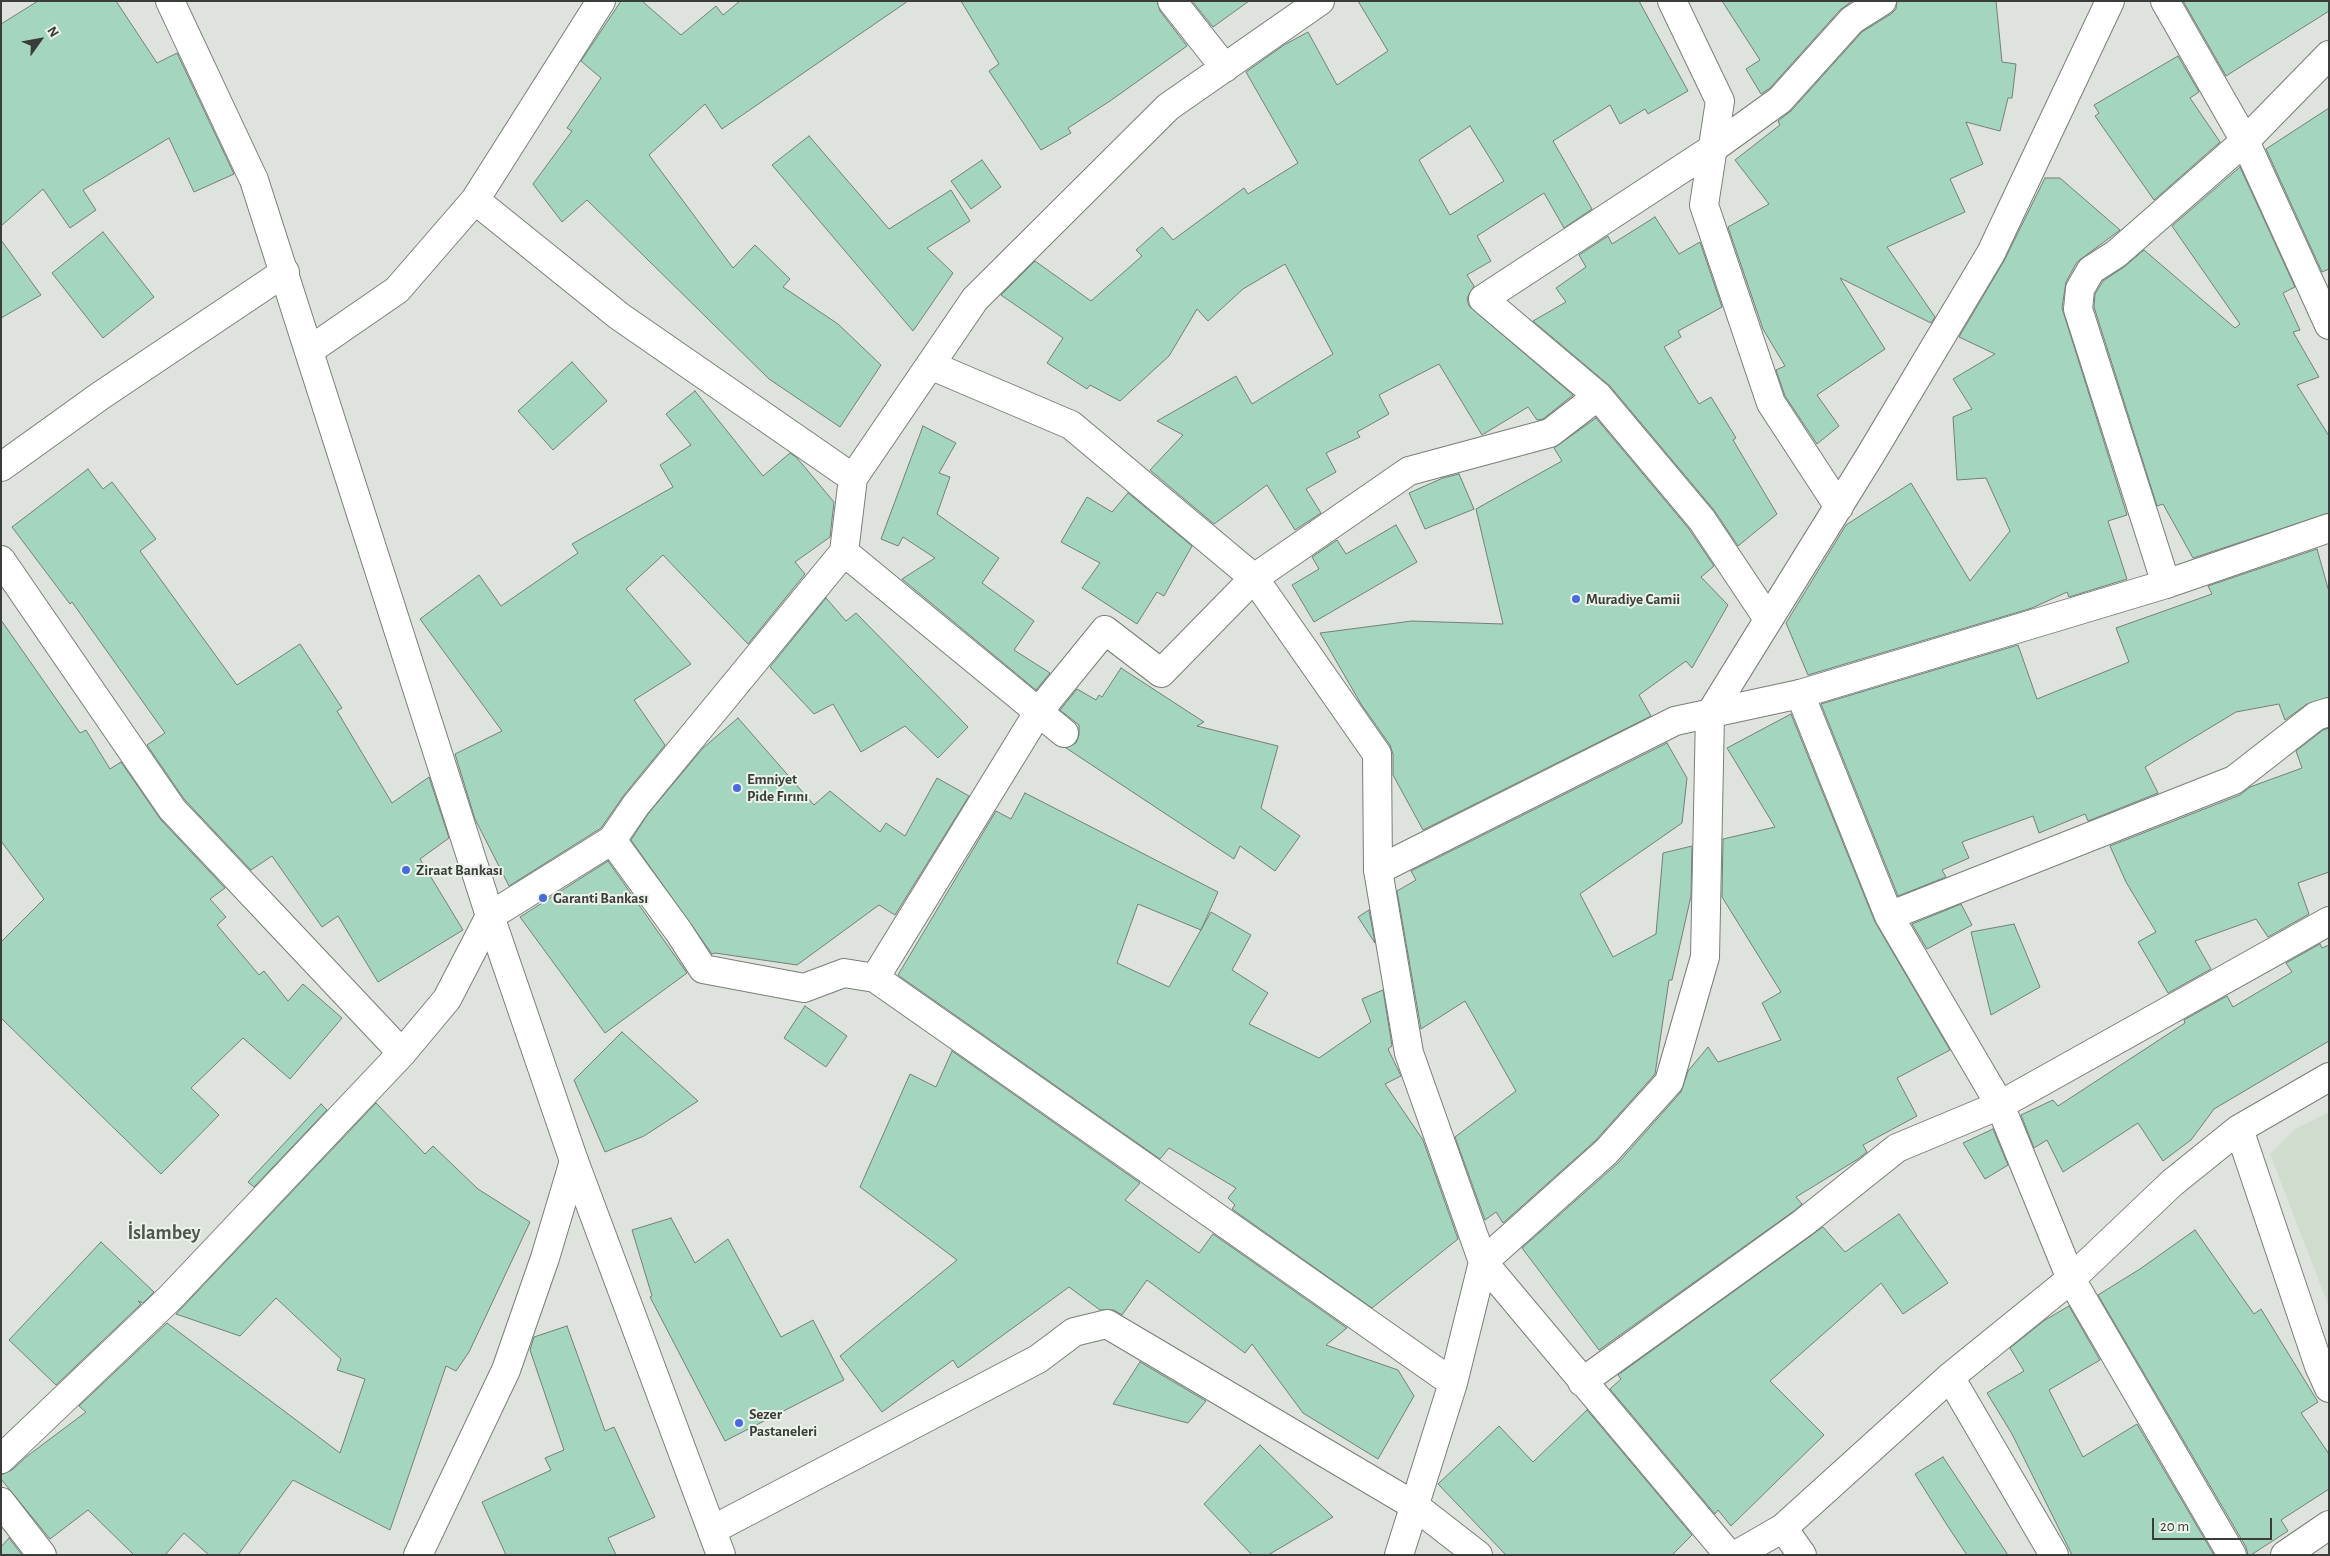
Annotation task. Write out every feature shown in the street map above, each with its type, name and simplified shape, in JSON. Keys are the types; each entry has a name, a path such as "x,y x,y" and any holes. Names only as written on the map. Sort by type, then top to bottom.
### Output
{"street":[{"path":"170,1 254,180 490,916 574,1161 717,1543 1038,1359 1074,1332 1107,1324 1415,1506 1478,1555"},
{"path":"310,350 397,290 475,200 601,1"},
{"path":"1172,1 1225,68"},
{"path":"1,1460 170,1298 402,1053 447,999 490,916 612,840 636,805 844,552 853,478 975,300 1168,107 1320,1"},
{"path":"1672,1 1720,101 1704,205 1771,403 1839,507"},
{"path":"2165,1 2244,141 2329,325"},
{"path":"1768,619 1702,520 1598,396 1483,299 1712,149 1780,100 1852,20 1875,2"},
{"path":"1399,1555 1453,1383 1483,1262 1606,1152 1669,1082 1705,957 1710,714 1839,507 1991,253 2109,2"},
{"path":"2166,584 2078,309 2080,288 2091,270 2116,254 2244,141 2329,56"},
{"path":"475,200 619,316 853,478"},
{"path":"1,467 100,396 285,272"},
{"path":"930,364 1071,425 1254,578 1377,754 1378,870 1409,1052 1483,1262 1729,1555"},
{"path":"875,978 1039,711 1105,630 1161,673 1254,578 1409,471 1550,433 1598,396"},
{"path":"1378,870 1675,721 1800,694 2166,584 2329,528"},
{"path":"844,552 1064,733"},
{"path":"1,560 172,809 402,1053"},
{"path":"1800,694 1889,916 2000,1105 2071,1279 2232,1555"},
{"path":"1889,916 2234,780 2316,716 2329,712"},
{"path":"612,840 679,932 703,969 804,988 844,973 875,978 1453,1383"},
{"path":"1582,1382 1803,1223 1897,1148 2000,1105 2329,921"},
{"path":"1736,1555 1783,1528 1950,1377 2071,1279 2172,1183 2239,1129 2329,1077"},
{"path":"2239,1129 2319,1366 2329,1388"},
{"path":"418,1555 506,1370 545,1258 574,1161"},
{"path":"1950,1377 2054,1555"},
{"path":"1,1502 42,1555"},
{"path":"2285,1555 2329,1525"},
{"path":"1783,1528 1802,1555"}],"shaded area":[{"path":"2329,1112 2329,1307 2270,1154 2295,1129"}],"building":[{"path":"38,1 116,1 157,63 177,53 234,174 194,192 169,138 83,190 96,210 70,228 43,189 1,226 1,24"},
{"path":"621,1 642,1 681,35 716,6 723,15 740,1 908,1 722,129 705,104 649,155 733,268 755,245 790,279 783,287 838,324 881,365 840,427 769,379 587,200 562,222 533,184 572,131 567,128 601,78 581,61"},
{"path":"961,1 1157,1 1160,11 1187,46 1110,101 1068,128 1071,133 1041,150 989,71 999,64"},
{"path":"1192,1 1249,1 1213,27"},
{"path":"1358,1 1639,1 1688,91 1648,114 1645,109 1620,124 1610,105 1553,141 1592,209 1564,228 1544,193 1477,236 1491,261 1467,275 1474,286 1467,298 1469,306 1573,395 1543,419 1537,420 1528,407 1482,435 1439,364 1379,395 1389,414 1357,432 1360,437 1326,453 1336,472 1306,489 1321,513 1295,530 1267,485 1214,524 1150,470 1183,435 1157,421 1236,376 1252,404 1333,354 1285,264 1243,289 1208,321 1197,309 1169,356 1120,401 1090,385 1087,389 1047,363 1063,338 1001,295 1035,261 1091,301 1142,256 1136,250 1162,227 1173,240 1244,188 1248,194 1298,163 1246,72 1284,45 1308,32 1337,85 1388,51","holes":["1470,126 1504,181 1450,215 1419,160"]},
{"path":"1722,1 1852,1 1840,10 1770,88 1761,94 1746,69 1760,60"},
{"path":"1897,1 1996,1 2002,62 2016,64 2012,98 2008,98 2000,131 1966,122 1983,164 1950,179 1965,212 1887,247 1935,317 1931,323 1840,278 1885,349 1817,395 1839,426 1817,444 1785,396 1776,370 1785,366 1763,329 1728,227 1769,204 1735,160 1780,125 1778,121 1791,111 1862,32 1896,9"},
{"path":"2183,1 2329,1 2329,11 2226,76"},
{"path":"2178,56 2199,92 2190,98 2220,142 2154,200 2095,116 2099,113 2094,105"},
{"path":"2329,108 2329,269 2322,272 2266,149"},
{"path":"809,136 889,229 951,190 970,221 927,248 953,273 913,331 772,165"},
{"path":"982,160 1001,187 971,209 951,181"},
{"path":"2240,167 2295,287 2283,293 2300,330 2293,332 2319,377 2297,385 2329,436 2329,513 2193,558 2163,504 2157,506 2094,307 2095,294 2103,281 2144,250 2235,328 2240,324 2172,226"},
{"path":"2045,178 2060,178 2120,230 2077,262 2066,282 2062,308 2127,515 2108,521 2127,579 2069,597 2067,592 2032,608 1808,675 1786,623 1846,525 1911,483 1970,581 2010,531 1986,478 1957,480 1953,417 1972,409 1953,379 1995,354 1959,337 2004,261"},
{"path":"1655,217 1679,254 1700,242 1722,307 1678,331 1681,337 1664,347 1699,404 1711,397 1736,438 1733,440 1777,514 1738,546 1714,510 1610,386 1533,321 1566,302 1556,288 1586,267 1579,255 1608,236 1612,244"},
{"path":"103,232 154,297 103,338 52,273"},
{"path":"1,240 41,295 1,318"},
{"path":"572,362 607,401 553,450 518,411"},
{"path":"695,391 763,476 790,453 797,458 834,502 830,537 795,562 805,574 748,644 663,555 626,589 691,664 634,700 665,745 624,795 601,828 509,886 475,819 455,754 502,731 420,619 479,575 501,606 578,553 572,544 673,487 660,465 691,445 666,414"},
{"path":"1596,418 1689,529 1714,566 1701,577 1728,605 1692,668 1686,661 1639,695 1651,716 1423,830 1393,775 1393,754 1390,745 1361,704 1320,633 1412,621 1503,624 1476,509 1562,461 1554,448"},
{"path":"923,426 956,443 939,473 950,477 937,514 999,558 982,583 1034,621 1014,650 1050,673 1036,690 902,579 935,558 903,537 898,546 881,539"},
{"path":"88,469 103,489 112,482 156,539 140,551 237,685 300,644 342,708 337,711 392,803 429,777 449,838 420,859 463,930 378,982 338,916 322,927 272,856 251,870 184,799 147,745 165,733 72,602 70,604 12,527"},
{"path":"1459,474 1474,509 1425,529 1409,493 1443,478"},
{"path":"1128,493 1192,546 1164,596 1157,592 1137,624 1082,588 1100,563 1061,542 1087,497 1112,512"},
{"path":"1396,525 1417,562 1314,622 1292,585 1319,569 1312,557 1337,540 1346,554"},
{"path":"2317,549 2329,592 2329,697 2307,704 2285,720 2279,704 2236,712 2145,767 2158,793 2088,821 2085,814 2039,833 2033,816 1962,842 1969,858 1942,870 1946,877 1898,896 1821,704 2018,645 2037,699 2129,662 2116,628 2212,594 2208,586"},
{"path":"826,598 846,621 856,613 968,727 938,758 905,726 861,752 833,704 814,714 770,667"},
{"path":"1,620 80,733 86,730 110,769 121,762 161,820 225,888 210,899 226,917 217,925 259,975 264,971 288,1001 303,984 342,1018 290,1079 243,1038 191,1088 219,1115 161,1174 1,1018 1,942 44,899 1,841"},
{"path":"1121,668 1204,722 1197,726 1278,746 1261,808 1300,836 1275,871 1240,846 1234,859 1066,748 1076,743 1079,735 1079,725 1060,710 1077,689 1096,700 1099,695 1102,697"},
{"path":"1791,714 1875,922 1950,1050 1897,1078 1917,1116 1863,1145 1867,1152 1858,1159 1796,1197 1802,1204 1794,1211 1599,1350 1522,1248 1618,1163 1681,1092 1688,1071 1708,1047 1718,1062 1781,1040 1762,1003 1781,992 1722,897 1723,839 1775,827 1727,748"},
{"path":"738,718 814,805 830,791 880,832 886,823 905,836 937,778 969,796 895,915 879,905 797,965 712,954 631,840 648,814 703,748"},
{"path":"2329,728 2329,872 2298,883 2309,914 2268,937 2256,919 2195,941 2211,969 2168,993 2138,942 2156,932 2126,882 2110,846 2240,795 2250,787 2302,768 2296,751 2323,730"},
{"path":"1667,743 1687,778 1682,823 1580,894 1613,957 1656,934 1663,853 1692,846 1691,896 1672,980 1669,980 1655,1074 1595,1141 1503,1223 1496,1212 1485,1220 1455,1137 1516,1091 1465,1001 1421,1029 1397,891 1416,880 1411,871"},
{"path":"1025,793 1218,892 1201,929 1211,912 1251,935 1232,970 1268,993 1249,1024 1319,1058 1371,1022 1362,999 1383,990 1392,1046 1388,1049 1401,1076 1385,1084 1423,1140 1458,1239 1372,1308 1232,1209 1235,1205 1228,1198 1236,1188 1169,1148 1160,1159 898,975 996,811 1011,819","holes":["1138,904 1201,930 1169,987 1117,963"]},
{"path":"608,861 687,973 605,1033 520,917"},
{"path":"1961,904 1972,925 1927,949 1912,924"},
{"path":"1369,910 1375,943 1358,917"},
{"path":"2014,924 2040,987 1991,1015 1971,932"},
{"path":"2320,944 2322,948 2329,945 2329,1041 2214,1109 2191,1140 2163,1161 2138,1123 2063,1172 2047,1140 2034,1148 2021,1115 2053,1100 2058,1106 2185,1023 2184,1020 2227,996 2233,1007 2292,972 2286,963"},
{"path":"805,1006 847,1036 826,1067 784,1038"},
{"path":"622,1032 698,1101 644,1136 605,1152 574,1080"},
{"path":"952,1051 1140,1183 1125,1200 1199,1253 1213,1234 1347,1328 1326,1345 1398,1370 1414,1396 1378,1459 1303,1413 1252,1344 1245,1353 1147,1280 1122,1315 1114,1310 1100,1310 1069,1287 958,1368 953,1360 882,1412 840,1356 957,1260 860,1187 910,1074 936,1087"},
{"path":"376,1103 425,1154 433,1146 478,1189 530,1222 469,1352 456,1371 446,1366 390,1530 293,1480 238,1555 209,1555 184,1533 165,1555 134,1555 88,1510 50,1539 1,1479 1,1475 12,1470 26,1457 86,1412 79,1406 167,1323 340,1453 365,1379 337,1370 341,1359 276,1298 240,1336 176,1314"},
{"path":"321,1104 327,1110 254,1187 248,1182"},
{"path":"1993,1129 2008,1165 1985,1179 1963,1143"},
{"path":"1899,1214 1948,1283 1903,1314 1881,1283 1770,1381 1824,1435 1731,1526 1718,1510 1715,1514 1610,1389 1621,1379 1618,1375 1823,1227 1845,1252"},
{"path":"671,1218 695,1263 728,1239 781,1337 813,1320 844,1380 725,1441 650,1297 652,1296 632,1230"},
{"path":"2195,1230 2254,1314 2261,1309 2318,1402 2301,1413 2329,1454 2329,1489 2281,1520 2288,1531 2251,1555 2248,1555 2246,1547 2098,1295 2140,1269"},
{"path":"101,1242 154,1292 143,1303 138,1301 141,1304 56,1385 9,1340"},
{"path":"2069,1306 2100,1360 2049,1390 2083,1457 2137,1424 2214,1555 2072,1555 2012,1434 1987,1393 2024,1371 2010,1348 2045,1320"},
{"path":"567,1326 605,1431 614,1427 655,1517 608,1538 616,1555 506,1555 482,1502 551,1470 545,1458 564,1450 530,1350 534,1337"},
{"path":"1140,1362 1206,1401 1188,1423 1113,1404"},
{"path":"1587,1410 1692,1535 1672,1555 1506,1555 1438,1484 1499,1426 1533,1462"},
{"path":"1260,1445 1333,1517 1268,1555 1252,1555 1204,1504"},
{"path":"1943,1457 2008,1555 1967,1555 1947,1525 1915,1474"},
{"path":"9,1538 22,1555 1,1555 1,1547"}],"place":[{"name":"Muradiye Camii","path":"1576,599"},
{"name":"Emniyet Pide Fırını","path":"737,788"},
{"name":"Ziraat Bankası","path":"406,870"},
{"name":"Garanti Bankası","path":"543,898"},
{"name":"Sezer Pastaneleri","path":"739,1423"}],"district":[{"name":"İslambey","path":"164,1233"}]}
